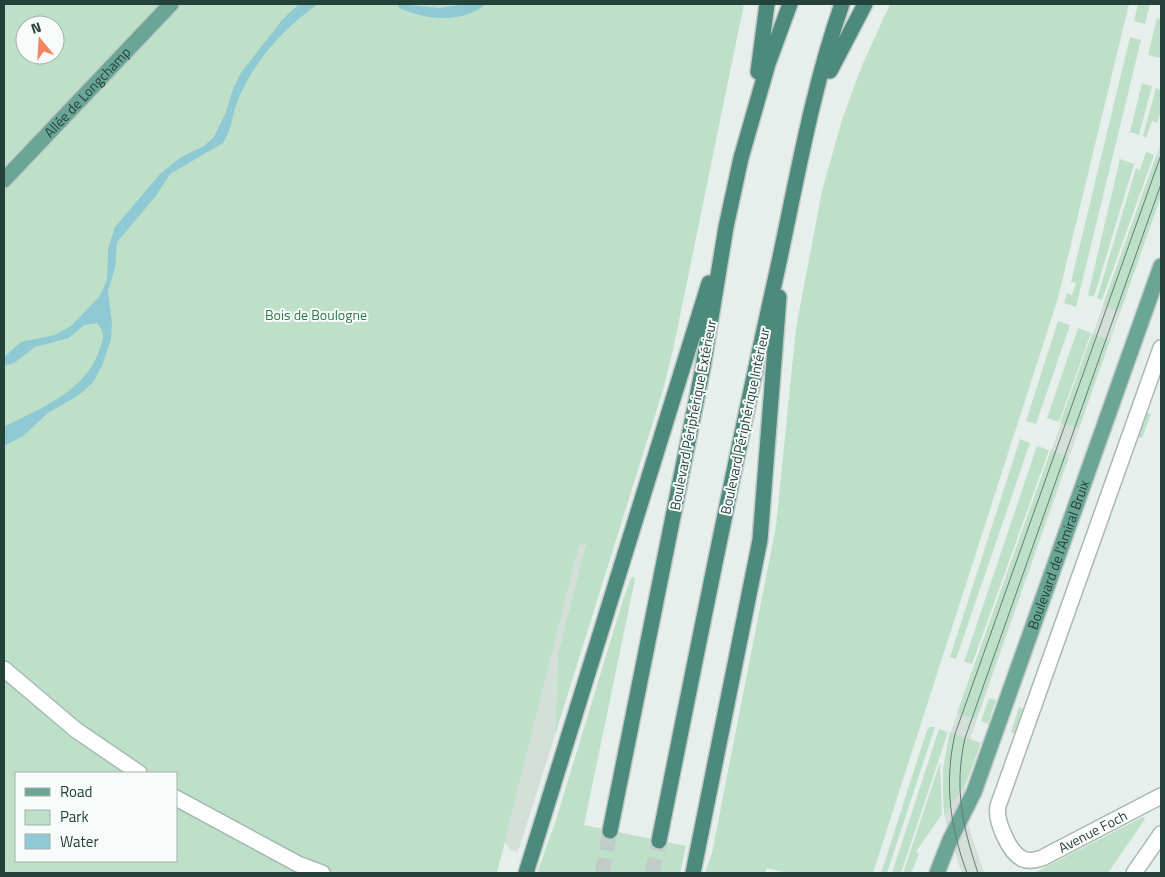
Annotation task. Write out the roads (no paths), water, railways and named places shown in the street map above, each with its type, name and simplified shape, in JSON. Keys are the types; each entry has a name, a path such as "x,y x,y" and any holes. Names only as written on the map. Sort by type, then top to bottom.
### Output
{"highway":[{"path":"749,125 767,4"},
{"name":"Boulevard Périphérique Extérieur","path":"610,831 703,367 726,227 749,125 768,64 790,4"},
{"name":"Boulevard Périphérique Intérieur","path":"659,841 742,430 808,126 842,4"},
{"path":"808,126 823,85 865,4"},
{"path":"526,873 726,227"},
{"path":"693,873 760,540 784,238"}],"main road":[{"name":"Allée de Longchamp","path":"4,180 171,4"},
{"name":"Boulevard de l'Amiral Bruix","path":"930,873 950,840 974,792 1161,266"},
{"name":"Boulevard de l'Amiral Bruix","path":"937,873 950,840"}],"street":[{"name":"Boulevard de l'Amiral Bruix","path":"1022,859 1013,851 1000,826 998,806 1161,348"},
{"path":"4,669 76,730 138,772"},
{"name":"Avenue Foch","path":"1022,859 1042,858 1161,796"},
{"path":"178,799 298,864 322,873"},
{"path":"1134,873 1161,834"}],"water":[{"path":"304,4 318,4 305,13 271,46 252,72 238,100 223,143 170,174 155,197 117,242 115,268 108,291 112,324 111,339 102,366 93,382 79,395 48,413 23,436 4,446 4,427 61,397 84,376 100,348 103,332 97,323 84,325 69,338 35,347 14,363 4,366 4,357 21,342 55,335 71,326 99,297 107,280 108,249 115,227 160,174 181,157 204,146 214,137 226,112 240,74 282,20"},
{"path":"398,4 439,8 466,4 486,4 466,15 444,18 410,12 399,8"}],"waterway":[{"path":"288,18 303,4"}],"tunnel":[{"path":"602,873 610,831"},
{"path":"652,873 659,841"}],"tram line":[{"path":"967,873 956,839 949,787 955,734 1161,155"},
{"path":"978,873 961,806 960,773 965,738 1161,184"}],"park label":[{"name":"Bois de Boulogne","path":"316,315"}]}
